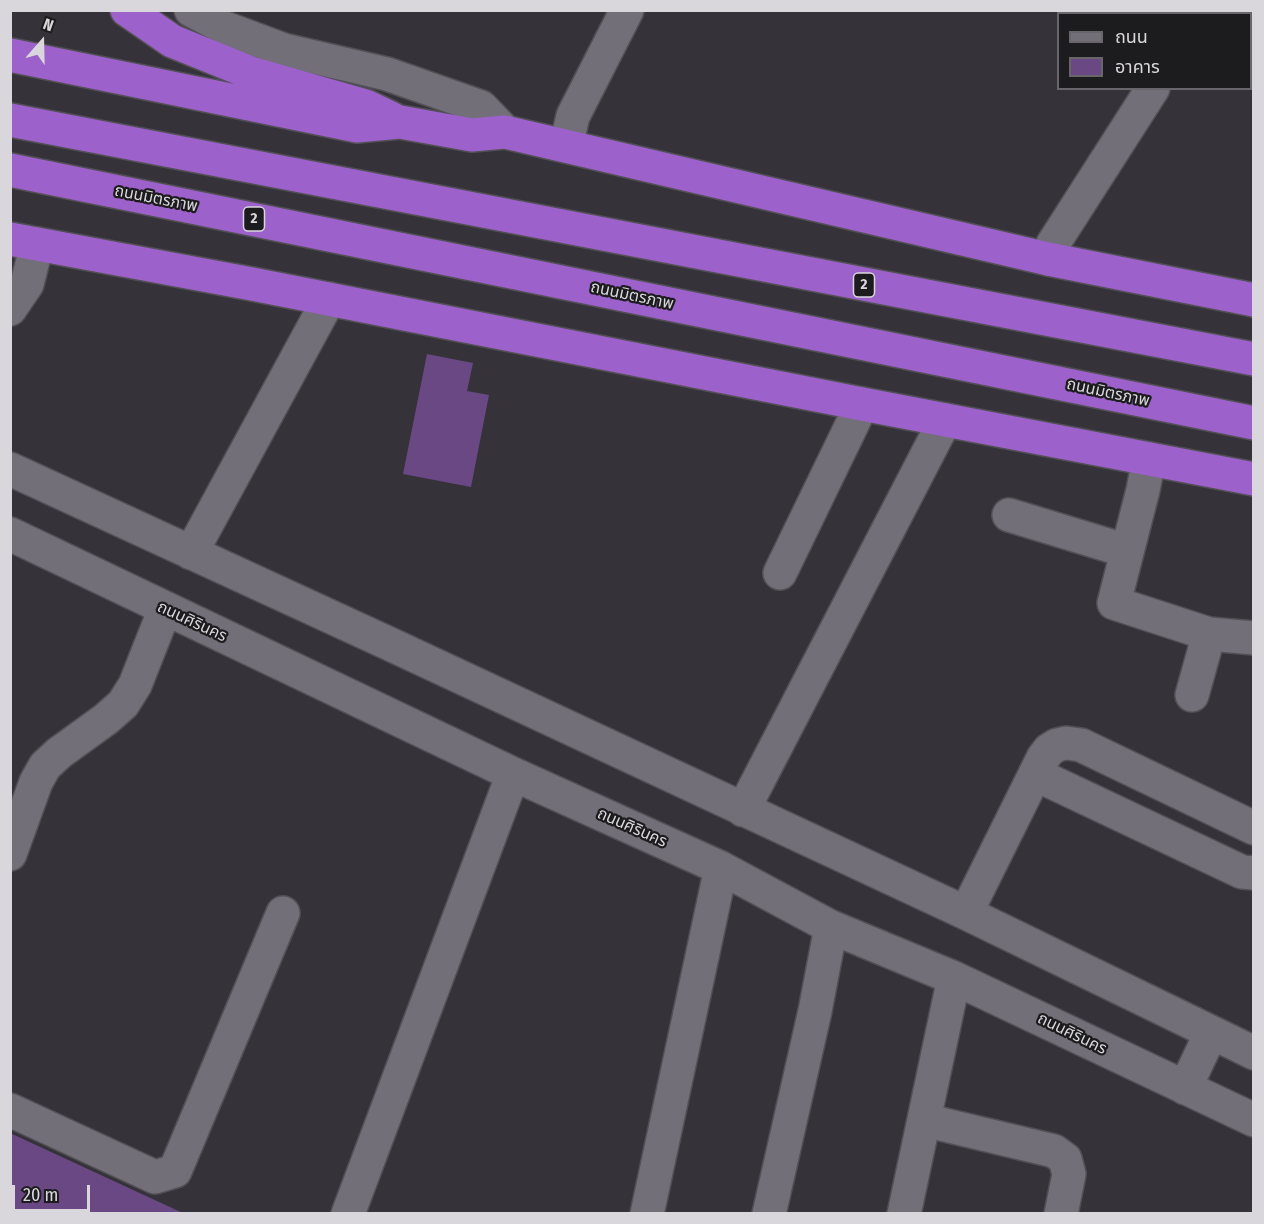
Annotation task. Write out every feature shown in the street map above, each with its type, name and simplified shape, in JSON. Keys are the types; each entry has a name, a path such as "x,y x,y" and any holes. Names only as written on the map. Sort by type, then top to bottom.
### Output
{"highway":[{"path":"127,10 172,41 251,73 366,106 400,122 472,135 505,132 1048,259 1254,300"},
{"path":"10,55 357,126 400,122"},
{"name":"2","path":"10,120 1254,359"},
{"name":"ถนนมิตรภาพ","path":"10,170 1254,423"},
{"path":"24,242 1254,478"}],"street":[{"path":"191,10 232,19 284,50 387,74 481,107 505,132"},
{"path":"566,146 573,116 627,10"},
{"path":"1048,259 1053,244 1152,90"},
{"path":"10,309 27,284 24,242"},
{"path":"191,553 329,299"},
{"path":"780,573 862,404"},
{"path":"743,810 945,420"},
{"path":"1149,459 1114,603 1209,634 1254,638"},
{"path":"10,469 966,913 1254,1053"},
{"path":"1009,515 1127,551"},
{"name":"ถนนศิรินคร","path":"10,534 513,774 721,868 831,927 954,978 1254,1120"},
{"path":"10,854 36,782 45,766 123,704 135,685 165,609"},
{"path":"1192,695 1209,634"},
{"path":"966,913 1049,750 1066,743 1081,745 1254,828"},
{"path":"348,1214 513,774"},
{"path":"1035,774 1242,872 1254,873"},
{"path":"647,1214 721,868"},
{"path":"10,1110 155,1177 176,1171 283,913"},
{"path":"769,1214 831,927"},
{"path":"904,1214 954,978"},
{"path":"1185,1088 1211,1033"},
{"path":"924,1120 1054,1151 1065,1159 1069,1174 1061,1214"}],"building":[{"path":"427,354 473,363 467,391 489,395 471,487 403,474"},
{"path":"10,1133 185,1214 10,1214"}]}
